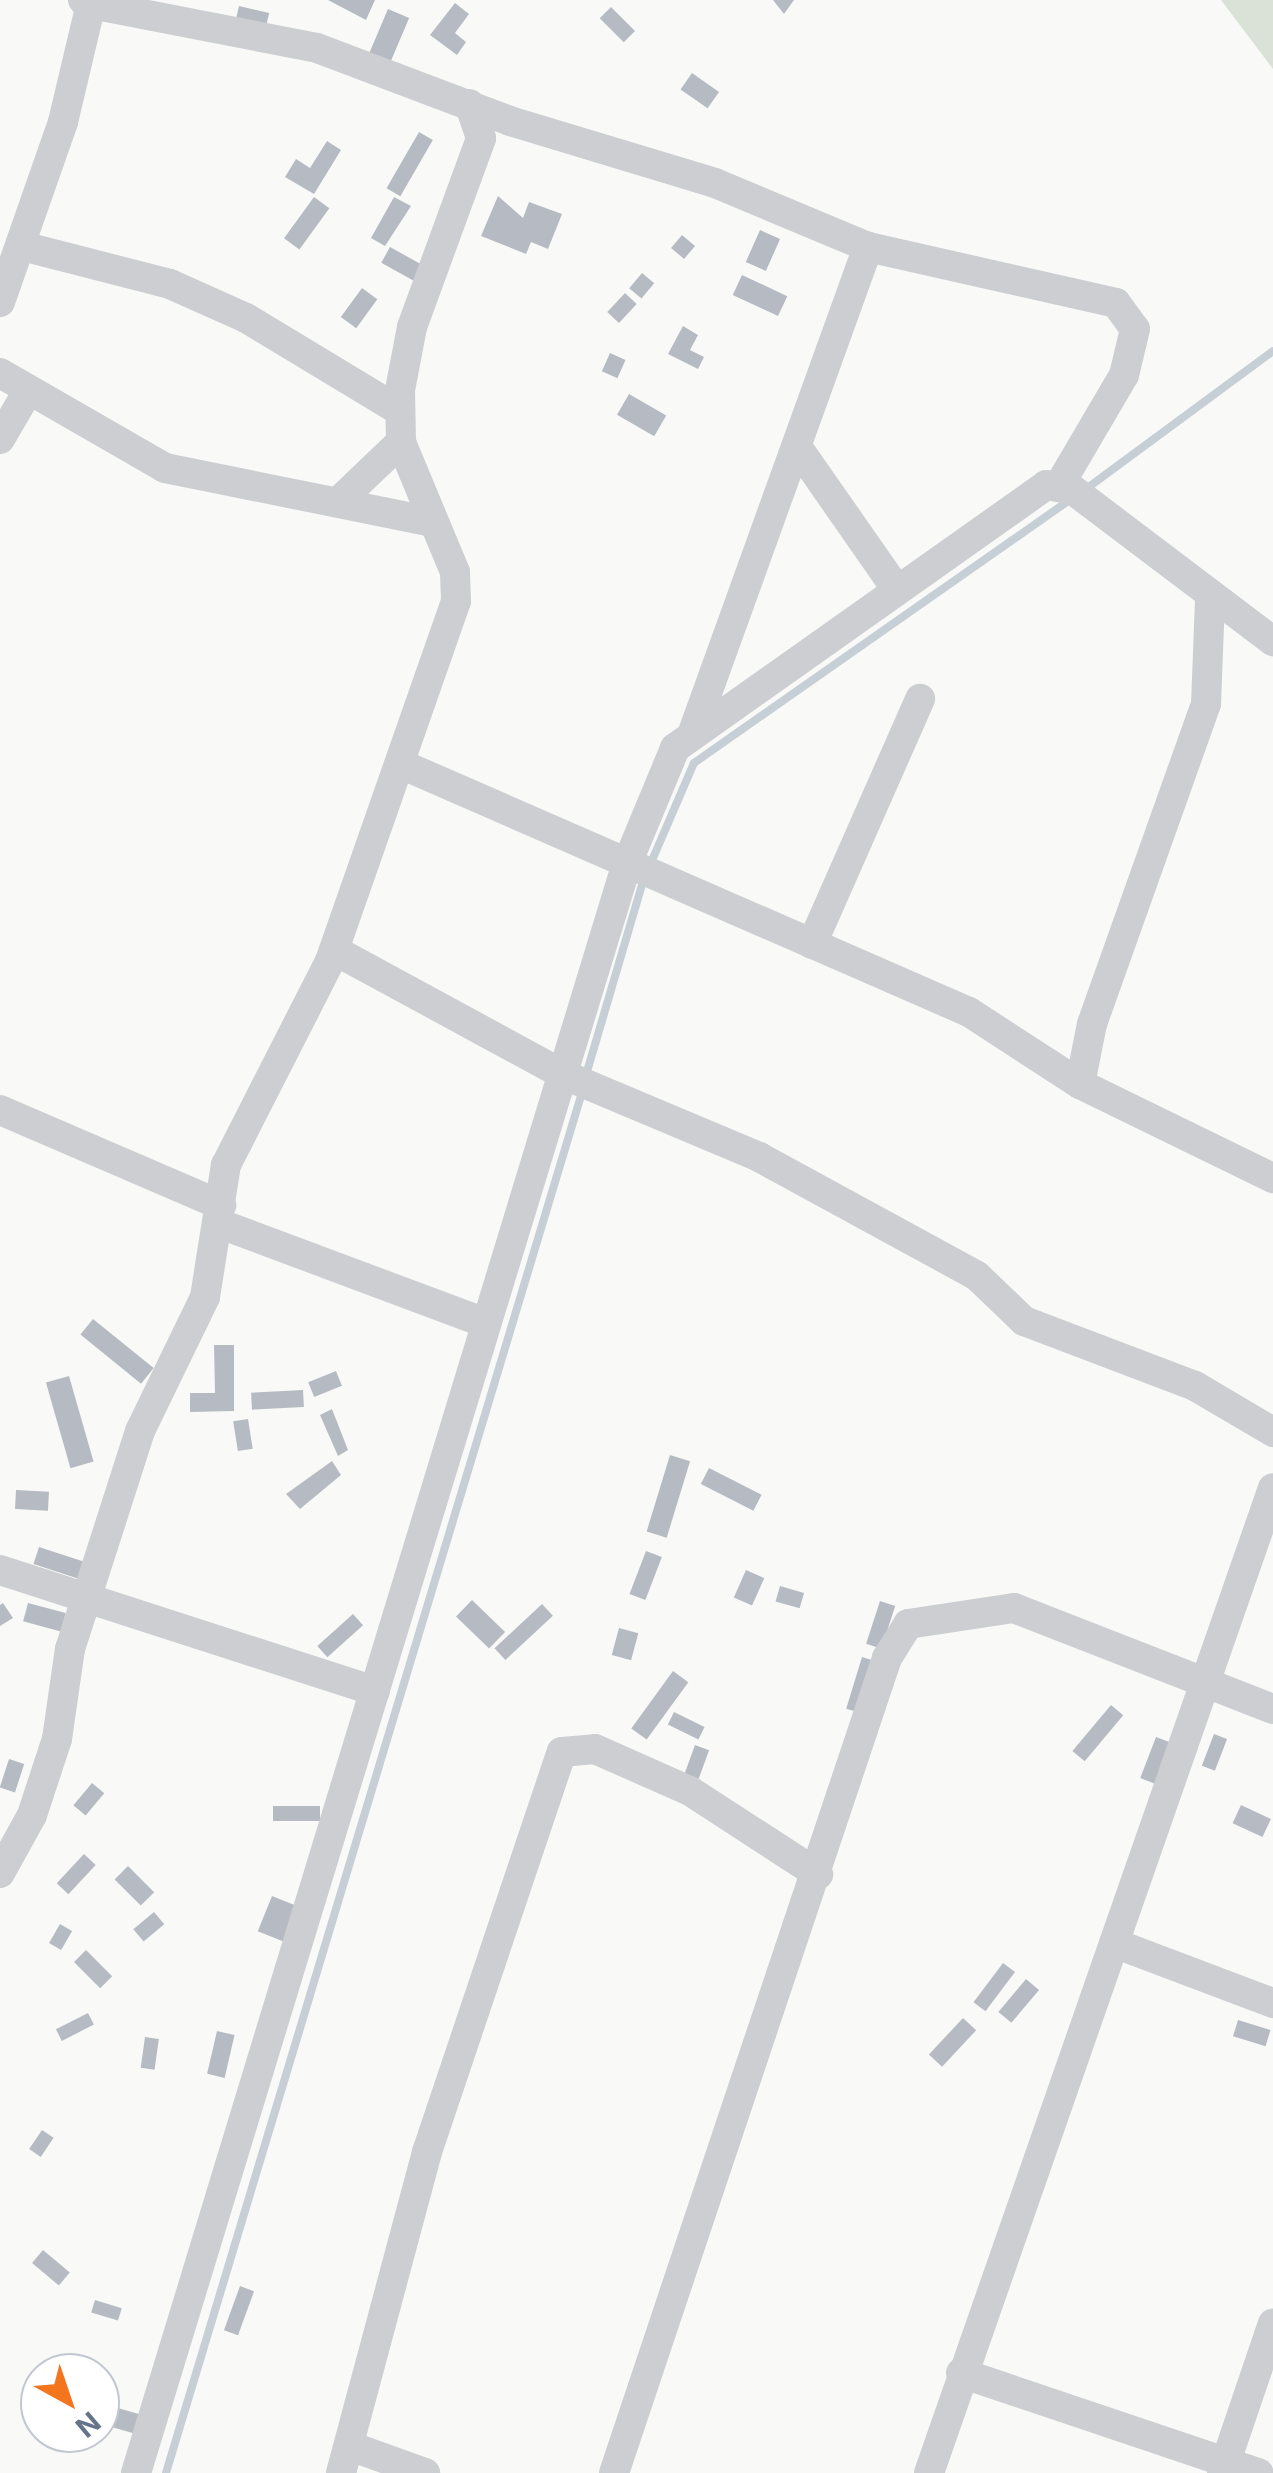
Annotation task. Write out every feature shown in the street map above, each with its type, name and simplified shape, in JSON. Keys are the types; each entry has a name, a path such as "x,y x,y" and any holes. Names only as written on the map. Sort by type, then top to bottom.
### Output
{"street":[{"path":"0,302 22,246 87,2 317,48 510,121 715,183 868,247 1126,312 1135,329 1124,375 1072,491 897,590 693,732 665,767 626,866 136,2473"},
{"path":"0,1873 45,1777 90,1596 140,1431 205,1297 219,1214 248,1106 334,950 402,765 456,601 433,522 401,442 400,410 412,327 481,138 469,104"},
{"path":"481,138 510,121"},
{"path":"22,246 185,291 400,410"},
{"path":"693,732 708,670 798,448 868,247"},
{"path":"0,373 165,468 433,522"},
{"path":"0,440 28,391"},
{"path":"340,501 401,442"},
{"path":"798,448 897,590"},
{"path":"1072,491 1210,601 1273,641"},
{"path":"1080,1084 1092,1024 1206,704 1210,601"},
{"path":"812,944 920,698"},
{"path":"402,765 655,879 969,1012 1080,1084 1273,1178"},
{"path":"334,950 562,1074 759,1157 978,1276 1024,1321 1195,1386 1273,1432"},
{"path":"0,1110 219,1214 486,1323"},
{"path":"929,2473 1273,1488"},
{"path":"0,1570 375,1691"},
{"path":"614,2473 818,1874 887,1658 908,1624 1014,1608 1206,1676 1273,1709"},
{"path":"425,2473 345,2460 428,2152 562,1752 595,1749 690,1791 818,1874"},
{"path":"1114,1942 1273,2003"},
{"path":"1224,2467 1273,2323"},
{"path":"961,2373 1224,2467 1259,2473"}],"shaded area":[{"path":"1221,0 1273,0 1273,69"}],"building":[{"path":"328,0 375,0 366,20"},
{"path":"773,0 794,0 784,14"},
{"path":"455,3 469,14 455,33 466,42 457,55 430,35"},
{"path":"239,6 269,13 266,29 235,22"},
{"path":"611,7 635,31 624,42 600,18"},
{"path":"388,9 409,18 387,70 366,61"},
{"path":"692,73 719,92 708,108 681,89"},
{"path":"419,132 433,140 400,196 386,188"},
{"path":"327,141 341,150 314,194 285,177 296,159 310,168"},
{"path":"498,196 523,218 529,202 562,214 548,249 531,242 526,254 481,236"},
{"path":"314,197 329,208 299,249 284,238"},
{"path":"394,197 411,206 385,246 371,238"},
{"path":"760,230 780,239 766,271 746,262"},
{"path":"682,235 695,246 684,259 671,248"},
{"path":"390,247 422,265 414,281 381,263"},
{"path":"642,273 654,283 641,299 629,288"},
{"path":"742,275 787,296 778,316 733,295"},
{"path":"362,288 377,299 356,328 341,317"},
{"path":"625,293 637,304 619,323 607,312"},
{"path":"683,326 698,335 690,350 704,357 698,369 668,354"},
{"path":"610,353 626,360 617,378 602,371"},
{"path":"629,394 666,416 654,436 617,415"},
{"path":"93,1319 154,1368 141,1384 80,1335"},
{"path":"214,1345 234,1345 234,1411 190,1412 190,1393 215,1393"},
{"path":"336,1371 342,1386 314,1397 308,1382"},
{"path":"69,1376 94,1462 70,1468 46,1383"},
{"path":"303,1390 304,1407 252,1410 251,1393"},
{"path":"332,1409 348,1450 338,1456 320,1415"},
{"path":"248,1419 253,1449 238,1451 233,1421"},
{"path":"670,1455 690,1461 667,1538 647,1532"},
{"path":"332,1461 341,1475 300,1509 286,1494"},
{"path":"709,1468 762,1495 753,1511 701,1484"},
{"path":"16,1490 49,1492 48,1511 15,1509"},
{"path":"39,1547 90,1564 85,1581 33,1564"},
{"path":"646,1551 662,1557 645,1600 630,1594"},
{"path":"746,1570 764,1578 752,1606 734,1597"},
{"path":"780,1586 804,1593 800,1608 776,1601"},
{"path":"472,1600 505,1632 489,1648 456,1617"},
{"path":"880,1601 895,1606 881,1649 866,1644"},
{"path":"3,1603 13,1618 0,1626 0,1605"},
{"path":"28,1603 66,1613 61,1631 23,1621"},
{"path":"542,1604 553,1616 505,1660 494,1648"},
{"path":"353,1614 363,1625 327,1657 317,1646"},
{"path":"619,1628 638,1633 631,1660 612,1655"},
{"path":"862,1657 878,1662 862,1714 846,1709"},
{"path":"673,1671 688,1682 647,1740 631,1728"},
{"path":"1111,1705 1123,1715 1085,1761 1072,1751"},
{"path":"674,1712 705,1727 698,1739 668,1725"},
{"path":"1214,1734 1227,1739 1215,1771 1202,1766"},
{"path":"1156,1737 1172,1743 1156,1784 1140,1778"},
{"path":"695,1745 709,1750 697,1783 683,1778"},
{"path":"9,1759 24,1764 15,1792 0,1788"},
{"path":"92,1783 104,1793 86,1815 73,1805"},
{"path":"1241,1805 1271,1819 1262,1837 1233,1823"},
{"path":"273,1806 320,1806 320,1821 273,1821"},
{"path":"84,1854 96,1865 68,1894 57,1883"},
{"path":"128,1866 154,1892 141,1906 115,1879"},
{"path":"272,1896 297,1906 283,1941 258,1931"},
{"path":"154,1912 164,1924 144,1942 133,1929"},
{"path":"60,1924 72,1931 61,1950 49,1943"},
{"path":"86,1950 112,1976 100,1988 74,1962"},
{"path":"1003,1963 1015,1972 985,2011 974,2002"},
{"path":"1026,1979 1039,1990 1011,2023 998,2012"},
{"path":"88,2013 94,2025 62,2041 56,2029"},
{"path":"963,2018 976,2030 942,2067 929,2055"},
{"path":"1238,2020 1271,2030 1266,2046 1233,2036"},
{"path":"217,2031 235,2035 225,2078 207,2074"},
{"path":"145,2037 159,2039 155,2070 141,2068"},
{"path":"42,2130 54,2138 41,2157 29,2149"},
{"path":"43,2250 70,2272 59,2286 32,2263"},
{"path":"240,2286 254,2291 238,2335 224,2330"},
{"path":"95,2300 122,2308 118,2321 91,2312"},
{"path":"120,2409 150,2417 145,2436 120,2429"}],"waterway":[{"path":"1086,489 1273,351"},
{"path":"650,865 694,763 1071,499"},
{"path":"586,1075 644,878"},
{"path":"166,2473 583,1089"}]}
